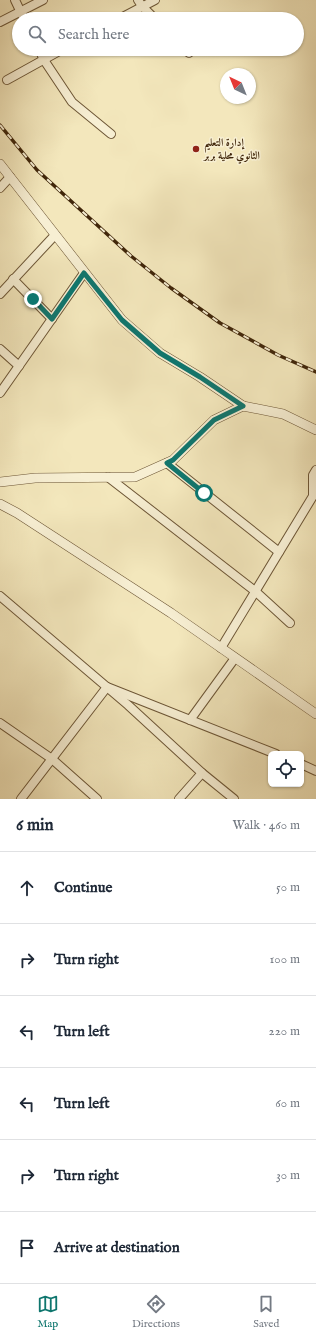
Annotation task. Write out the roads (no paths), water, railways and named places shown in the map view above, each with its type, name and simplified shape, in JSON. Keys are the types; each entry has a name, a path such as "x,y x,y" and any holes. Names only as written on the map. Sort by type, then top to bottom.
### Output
{"street":[{"path":"15,0 21,12"},
{"path":"27,12 43,0"},
{"path":"128,12 140,3 155,0"},
{"path":"140,3 148,12"},
{"path":"0,22 12,18"},
{"path":"42,56 72,102 111,134"},
{"path":"7,80 51,56"},
{"path":"0,164 122,320 160,353 200,377 243,406 283,414 316,430"},
{"path":"0,188 10,176"},
{"path":"0,294 55,235"},
{"path":"0,393 84,273"},
{"path":"13,279 52,319"},
{"path":"0,349 19,366"},
{"path":"0,482 35,478 135,477 173,460 214,420 243,406"},
{"path":"167,463 279,552"},
{"path":"222,648 313,496 313,475 316,470"},
{"path":"108,477 255,591 290,623"},
{"path":"0,504 17,513 171,613 316,714"},
{"path":"0,596 107,687 202,773 234,799"},
{"path":"190,720 235,658"},
{"path":"107,687 268,751"},
{"path":"21,799 107,687"},
{"path":"0,723 52,759 97,799"},
{"path":"304,765 316,771"},
{"path":"179,799 202,773"}],"railway":[{"path":"0,125 37,170 131,256 171,288 220,323 278,355 316,372"}],"place":[{"name":"إدارة التعليم الثانوي محلية بربر","path":"196,149"}]}
